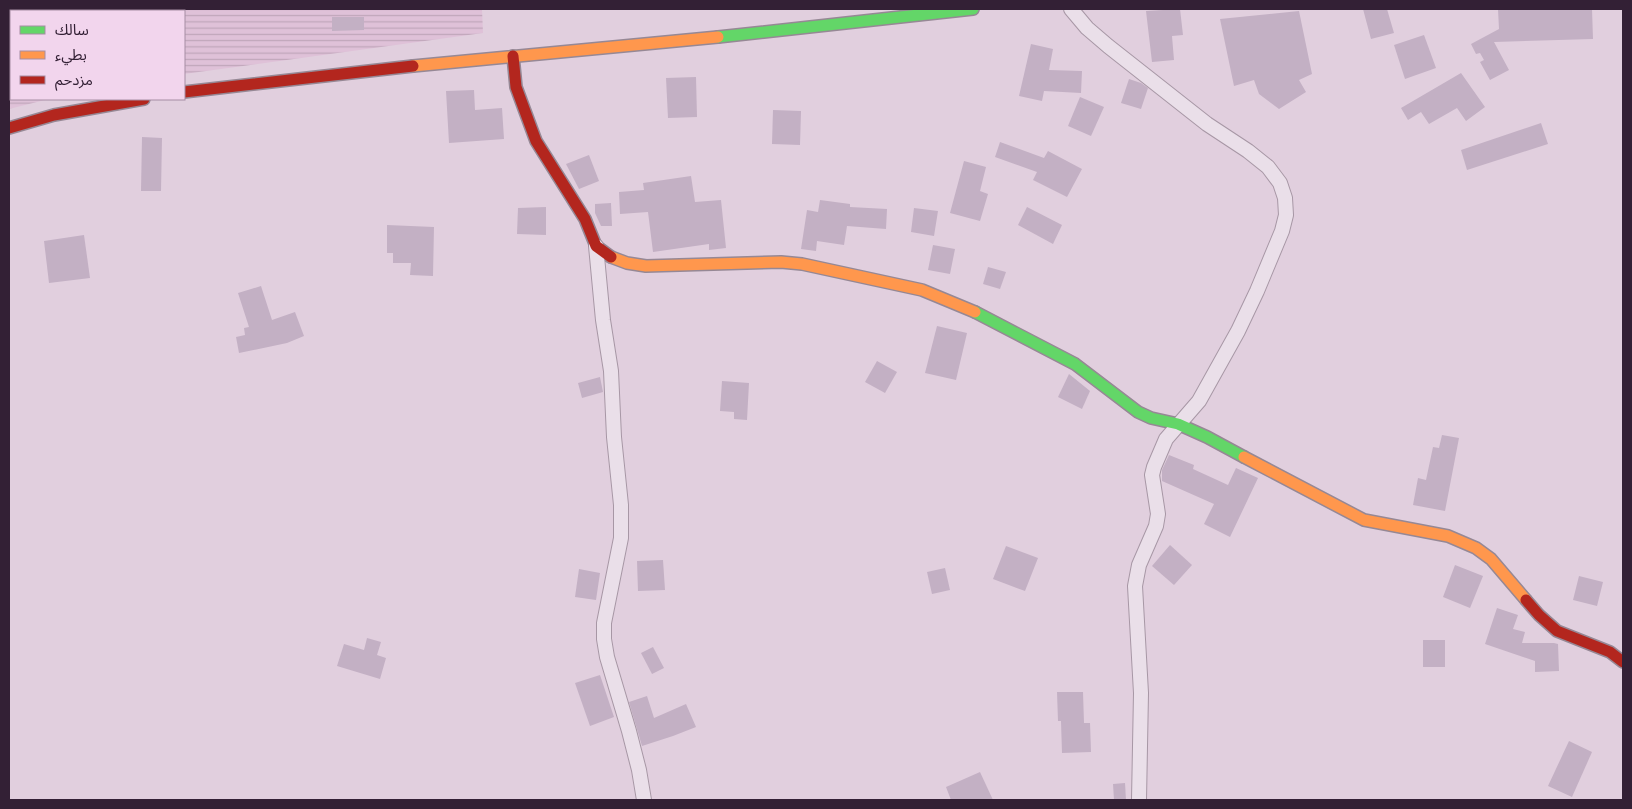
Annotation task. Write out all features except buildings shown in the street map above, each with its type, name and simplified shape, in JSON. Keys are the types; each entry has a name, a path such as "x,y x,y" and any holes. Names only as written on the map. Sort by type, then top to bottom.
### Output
{"street":[{"path":"185,92 419,65 973,9"},
{"path":"1071,9 1087,28 1108,46 1207,124 1248,151 1268,167 1280,183 1286,198 1286,215 1282,231 1253,299 1199,401 1166,439 1154,466 1152,475 1158,514 1156,526 1139,565 1135,586 1140,693 1139,800"},
{"path":"513,56 516,87 536,141 570,198 585,219 596,246 603,320 611,371 614,437 621,505 621,538 604,623 604,639 607,657 639,770 644,800"},
{"path":"9,128 54,115 138,100"},
{"path":"596,246 613,258 627,263 679,266 781,262 828,269 922,290 965,307 1075,364 1138,412 1151,418 1178,424 1207,437 1364,520 1448,536 1476,548 1491,559 1549,625 1557,631 1610,652 1623,662"}],"shaded area":[{"path":"9,9 482,9 483,33 185,74 185,10 10,10 10,100 45,100 9,109"}],"traffic: fast":[{"path":"718,37 973,9"},
{"path":"975,312 1075,364 1138,412 1151,418 1178,424 1244,457"}],"traffic: slow":[{"path":"413,66 718,37"},
{"path":"611,257 627,263 646,266 781,262 802,264 922,290 975,312"},
{"path":"1244,457 1364,520 1448,536 1476,548 1491,559 1526,600"}],"traffic: jam":[{"path":"513,56 516,87 536,141 585,219 596,246 611,257"},
{"path":"185,92 413,66"},
{"path":"9,128 54,115 138,100"},
{"path":"1526,600 1557,631 1610,652 1623,662"}]}
